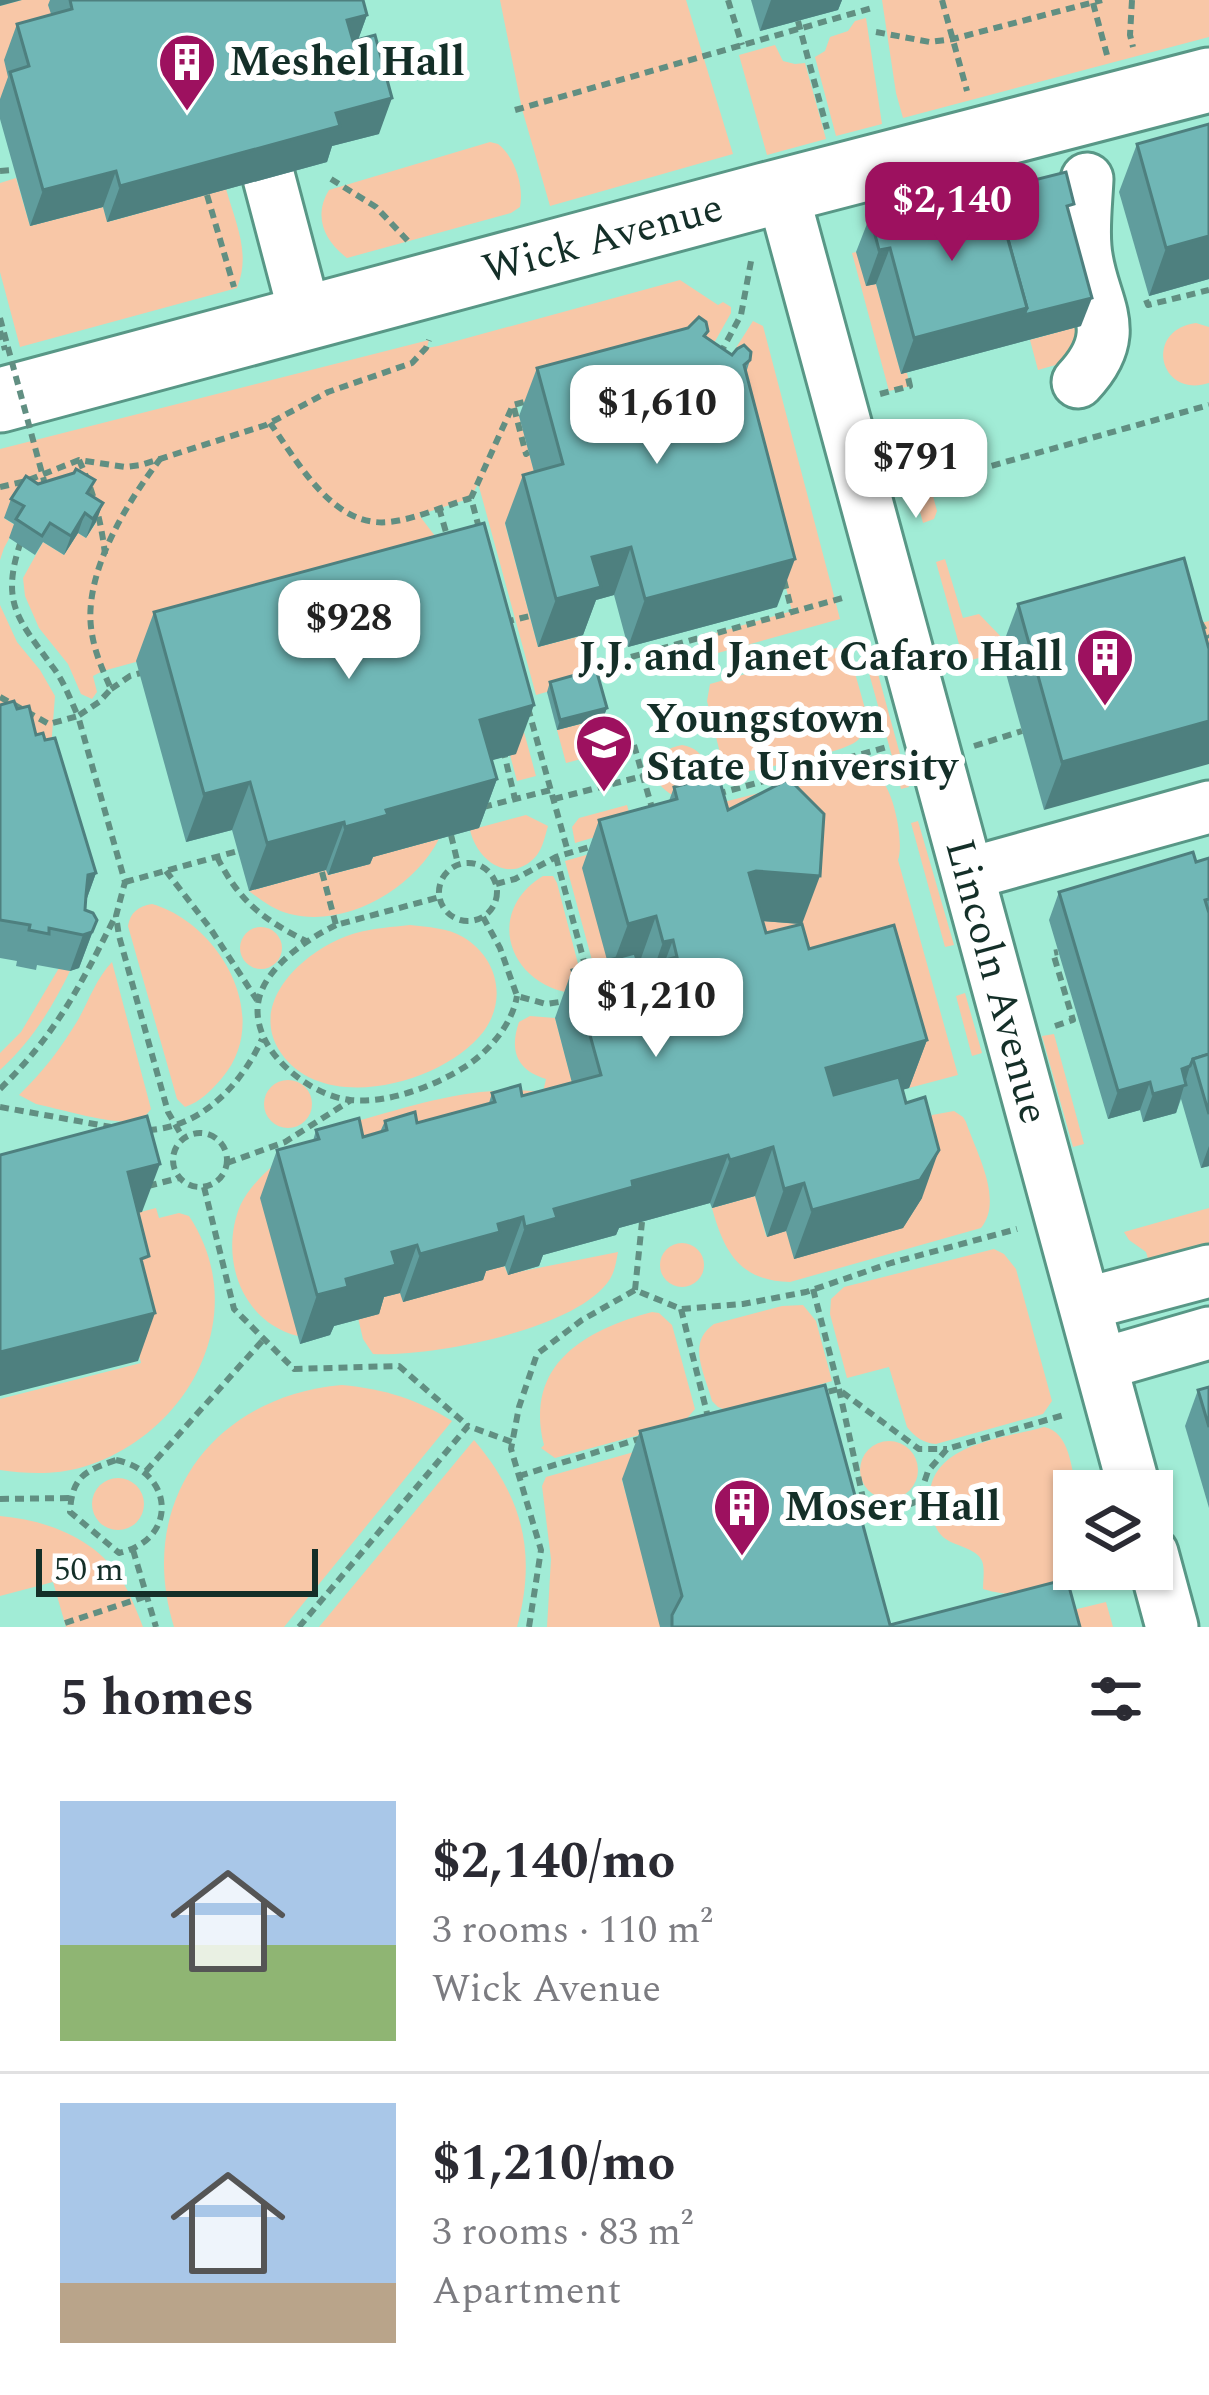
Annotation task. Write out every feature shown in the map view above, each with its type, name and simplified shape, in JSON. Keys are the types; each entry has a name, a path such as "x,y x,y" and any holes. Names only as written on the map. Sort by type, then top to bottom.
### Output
{"main road":[{"name":"Wick Avenue","path":"0,400 1209,80"}],"street":[{"path":"268,178 306,318"},
{"path":"1078,382 1093,366 1104,332 1085,249 1087,179"},
{"name":"Lincoln Avenue","path":"782,191 1130,1470"},
{"path":"968,874 1209,807"},
{"path":"1085,1304 1209,1271"},
{"path":"1102,1364 1209,1334"},
{"path":"1162,1590 1172,1627"}],"path":[{"path":"728,0 742,46"},
{"path":"942,0 970,100"},
{"path":"1132,0 1130,35 1136,56"},
{"path":"876,32 930,42 953,39 1096,1 1109,63"},
{"path":"515,110 742,46 799,25 872,8"},
{"path":"799,25 829,138"},
{"path":"0,171 14,170"},
{"path":"331,179 376,207 413,249"},
{"path":"207,195 237,297"},
{"path":"709,352 722,360 741,315 752,256"},
{"path":"1142,284 1148,305 1209,290"},
{"path":"0,318 48,497"},
{"path":"0,487 26,482 79,460 125,467 270,423 328,392 412,362 429,340"},
{"path":"875,395 910,386 908,373"},
{"path":"483,543 471,498 513,405 534,399"},
{"path":"513,405 526,454 529,452"},
{"path":"902,490 1209,406"},
{"path":"270,423 308,475 342,510 363,520 384,523 471,498"},
{"path":"111,689 91,630 91,604 105,555 126,509 161,458"},
{"path":"79,460 102,527 105,555"},
{"path":"440,508 451,552"},
{"path":"0,1089 46,1041 66,1012 116,916 124,882 78,716 56,670 23,632 10,604 8,575 29,529"},
{"path":"782,574 792,612"},
{"path":"631,657 846,597"},
{"path":"1193,608 1205,622 1209,638"},
{"path":"510,641 505,622 530,616"},
{"path":"0,697 50,724 78,716 130,676 162,668"},
{"path":"525,697 568,853"},
{"path":"973,746 1022,731"},
{"path":"499,734 515,799"},
{"path":"634,745 653,812 644,823"},
{"path":"711,796 887,747"},
{"path":"474,809 643,776"},
{"path":"451,835 458,864"},
{"path":"496,884 556,856 613,840"},
{"path":"124,882 238,851"},
{"path":"556,856 586,972"},
{"path":"217,857 246,903 308,941"},
{"path":"458,864 477,864 496,884 495,902 473,920 454,917 440,896 443,876 458,864"},
{"path":"166,871 259,1003"},
{"path":"322,872 336,926"},
{"path":"440,896 336,926 308,941 272,974 259,1003 264,1036 275,1056 302,1080 331,1095 376,1099 417,1090 472,1063 507,1023 517,996 509,968 482,916"},
{"path":"116,916 174,1126 183,1138"},
{"path":"89,934 105,938"},
{"path":"1052,1027 1073,1020 1052,953 1058,952"},
{"path":"517,996 546,1004 569,1000"},
{"path":"132,1130 163,1130 215,1103 253,1060 264,1036"},
{"path":"227,1163 285,1142 351,1100"},
{"path":"0,1107 113,1127"},
{"path":"200,1132 223,1146 227,1163 220,1179 204,1187 186,1184 172,1162 177,1144 200,1132"},
{"path":"136,1189 179,1178"},
{"path":"204,1187 234,1309 294,1369 399,1366 468,1426 512,1442"},
{"path":"635,1290 642,1222"},
{"path":"635,1290 681,1309 743,1304 813,1289 1017,1229"},
{"path":"813,1289 868,1521"},
{"path":"530,1627 541,1550 511,1449 519,1407 537,1354 582,1320 635,1290"},
{"path":"681,1309 709,1418 688,1424"},
{"path":"146,1472 264,1340"},
{"path":"817,1394 839,1390 919,1449 947,1449 1067,1414"},
{"path":"299,1627 468,1426"},
{"path":"519,1476 645,1437"},
{"path":"848,1516 868,1521 917,1501 928,1471 947,1449"},
{"path":"116,1460 146,1472 156,1484 161,1514 146,1541 119,1553 70,1512 70,1498 87,1471 116,1460"},
{"path":"0,1498 70,1498"},
{"path":"133,1550 156,1627"},
{"path":"65,1623 147,1596"}],"shaded area":[{"name":"Youngstown State University","path":"0,0 1209,0 1209,1627 0,1627"},
{"path":"22,0 68,0 59,45 15,102 0,107 0,6"},
{"path":"500,0 686,0 733,154 550,206 522,109"},
{"path":"882,0 1209,0 1209,37 903,118"},
{"path":"866,18 882,124 836,136 815,57 825,51 830,37"},
{"path":"775,45 783,61 805,63 826,139 767,155 739,55"},
{"path":"490,142 504,150 517,172 520,207 511,213 347,258 327,236 322,209 329,190"},
{"path":"16,178 30,226 103,207 108,222 226,189 242,251 237,288 20,347 0,272 0,183"},
{"path":"856,252 876,284 901,373 907,373 910,386 889,391 852,253"},
{"path":"680,280 718,305 723,302 731,307 709,352 516,404 545,512 505,524 538,647 581,636 592,679 536,695 478,483 471,498 419,515 435,536 445,577 103,671 93,676 97,692 92,699 81,694 68,664 39,628 23,578 43,542 64,555 78,533 86,538 96,523 4,518 16,526 0,560 0,449 429,340 427,348 438,346"},
{"path":"753,321 763,326 840,619 707,656 702,637 792,611 727,362"},
{"path":"1090,323 1080,358 1038,370 1030,340"},
{"path":"1196,323 1209,327 1209,383 1192,385 1169,373 1164,349 1179,328"},
{"path":"920,447 937,511 934,519 923,523 904,452"},
{"path":"468,527 536,776 517,781 510,755 516,753 457,546"},
{"path":"945,559 963,618 979,614 1007,643 1165,607 1164,598 1184,592 1201,623 1209,621 1209,692 1192,696 1166,607 964,662 936,562"},
{"path":"0,605 17,642 55,696 51,748 0,737"},
{"path":"847,645 866,712 858,740 822,755 742,773 722,761 707,701 710,684"},
{"path":"872,652 909,787 901,789 864,655"},
{"path":"603,718 612,751 566,763 557,730"},
{"path":"682,745 699,753 706,776 704,783 674,796 658,783 655,767 663,753"},
{"path":"845,771 875,776 891,798 899,832 898,860 958,1075 909,1088 877,974 791,997 708,806"},
{"path":"627,805 633,826 575,843 572,827 579,818"},
{"path":"526,815 548,826 537,855 517,869 487,860 470,830"},
{"path":"918,821 954,945 945,947 911,823"},
{"path":"656,835 639,964 644,984 596,975 565,861"},
{"path":"439,839 413,874 355,910 312,917 290,914 249,891 326,870 329,875 369,864 368,858"},
{"path":"543,876 553,876 557,883 583,983 570,993 531,975 511,944 514,908"},
{"path":"152,904 199,931 232,975 240,1001 237,1054 214,1087 185,1107 177,1099 128,926 136,911"},
{"path":"410,925 457,934 484,956 497,993 484,1031 442,1065 384,1085 325,1083 300,1072 281,1053 272,1033 271,1014 287,978 338,940"},
{"path":"261,927 276,933 282,948 276,963 261,969 246,963 240,948 246,933"},
{"path":"112,962 151,1109 138,1120 114,1121 36,1104 19,1095 65,1040"},
{"path":"59,968 70,971 56,998 0,1070 0,1053 21,1032"},
{"path":"965,993 982,1053 972,1056 956,996"},
{"path":"530,1016 555,1018 583,1123 368,1169 357,1121 472,1093 543,1092 546,1079 522,1065 516,1050 519,1022"},
{"path":"1054,1034 1084,1144 1073,1147 1042,1036"},
{"path":"288,1080 305,1087 312,1104 305,1121 288,1128 271,1121 264,1104 271,1087"},
{"path":"954,1111 966,1122 986,1176 990,1204 981,1228 790,1282 747,1270 722,1238 712,1208 755,1196 766,1236 786,1231 918,1143 932,1115"},
{"path":"276,1163 298,1336 262,1317 249,1302 234,1266 234,1226 240,1206"},
{"path":"156,1208 159,1218 179,1213 189,1216 207,1254 215,1292 212,1330 200,1367 180,1400 153,1428 120,1451 62,1471 0,1470 0,1399 141,1363 110,1220"},
{"path":"1209,1208 1209,1256 1152,1272 1146,1252 1124,1232"},
{"path":"682,1243 697,1250 704,1265 697,1280 682,1287 667,1280 660,1265 667,1250"},
{"path":"994,1249 1016,1269 1052,1401 1043,1414 936,1444 927,1442 907,1427 889,1367 847,1378 830,1314 831,1299 844,1287"},
{"path":"618,1252 610,1279 593,1297 536,1326 464,1345 398,1354 373,1354 363,1339 355,1305 503,1264 508,1274"},
{"path":"803,1305 816,1321 832,1381 728,1411 718,1407 700,1360 706,1332 714,1324"},
{"path":"652,1312 672,1325 695,1409 683,1423 555,1458 541,1448 543,1393 565,1355 604,1329"},
{"path":"342,1385 400,1396 452,1421 284,1627 174,1627 165,1581 166,1538 176,1498 195,1463 222,1433 256,1410 296,1393"},
{"path":"1044,1427 1064,1443 1073,1470 1053,1470 1053,1590 1028,1594 983,1589 979,1557 947,1540 935,1526 930,1502 940,1468 953,1456 988,1441"},
{"path":"683,1438 700,1456 622,1480 662,1627 547,1627 551,1559 542,1486 546,1477"},
{"path":"474,1440 504,1483 521,1528 526,1575 517,1627 319,1627"},
{"path":"889,1441 909,1450 918,1470 909,1490 889,1499 869,1490 860,1470 869,1450"},
{"path":"118,1478 137,1485 144,1504 137,1523 118,1530 99,1523 92,1504 99,1485"},
{"path":"0,1516 53,1527 100,1554 123,1582 143,1627 66,1627 53,1582 0,1596"},
{"path":"1106,1602 1113,1627 1072,1627 1069,1611"}],"building":[{"name":"Meshel Hall","path":"70,0 363,0 367,15 347,20 353,41 375,35 392,98 336,113 340,126 120,186 116,171 43,190 10,72 29,66 17,24 72,9"},
{"path":"1209,124 1209,236 1166,248 1137,144"},
{"path":"1066,172 1074,204 1067,206 1092,298 1024,315 1027,308 997,199 1033,190 1030,181"},
{"path":"995,193 1027,308 914,338 890,248 879,250 870,216 904,206 907,217"},
{"path":"699,317 706,322 704,336 732,355 744,345 751,352 744,365 795,559 645,599 631,547 592,557 601,587 556,599 523,475 563,464 537,368 688,328"},
{"path":"76,469 95,480 87,493 103,503 93,519 85,513 71,536 50,523 42,536 16,519 24,506 11,499 26,476 38,484"},
{"path":"484,523 534,705 480,720 497,779 386,810 388,815 345,827 344,822 267,843 250,782 204,794 154,612"},
{"name":"J.J. and Janet Cafaro Hall","path":"1184,558 1209,649 1209,721 1062,762 1018,604"},
{"path":"596,669 607,708 560,720 550,682"},
{"path":"14,701 17,709 29,706 36,735 55,738 96,873 88,875 85,910 97,920 92,932 83,935 49,928 49,934 0,920 0,705"},
{"path":"718,775 728,810 789,779 824,814 820,876 749,873 766,933 802,924 809,949 894,925 927,1040 826,1068 834,1095 899,1077 906,1103 925,1097 939,1150 920,1180 812,1210 804,1183 784,1189 773,1147 730,1160 728,1155 632,1181 633,1187 554,1209 557,1218 525,1227 523,1217 498,1224 500,1232 420,1254 417,1245 392,1252 396,1265 346,1279 348,1287 317,1295 277,1150 319,1139 316,1130 359,1118 363,1137 387,1130 385,1121 415,1112 417,1123 495,1102 492,1093 520,1085 522,1096 601,1075 572,970 635,953 639,967 677,957 673,940 663,942 656,916 628,924 599,820 677,799 674,787"},
{"path":"1193,852 1196,862 1209,858 1209,899 1205,900 1209,913 1209,1054 1182,1069 1186,1085 1153,1094 1150,1082 1118,1091 1059,892"},
{"path":"1209,1054 1209,1114 1193,1059"},
{"path":"147,1116 160,1164 128,1172 149,1256 141,1259 155,1313 0,1352 0,1155"},
{"name":"Moser Hall","path":"825,1385 890,1625 1053,1583 1053,1590 1070,1590 1080,1627 672,1627 672,1615 682,1596 640,1431"},
{"path":"1209,1387 1209,1427 1198,1390"}],"place":[{"name":"Meshel Hall","path":"187,113"},
{"name":"J.J. and Janet Cafaro Hall","path":"1105,708"},
{"name":"Youngstown State University","path":"604,794"},
{"name":"Moser Hall","path":"742,1558"}]}
